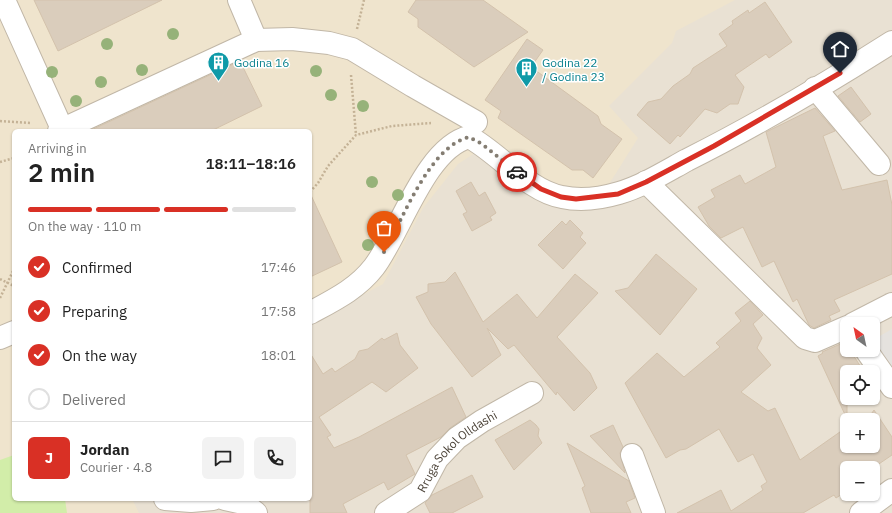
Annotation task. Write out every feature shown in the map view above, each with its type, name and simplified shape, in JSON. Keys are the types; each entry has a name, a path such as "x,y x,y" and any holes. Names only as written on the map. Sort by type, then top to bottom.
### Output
{"street":[{"path":"2,0 52,129"},
{"path":"239,0 256,40"},
{"path":"0,27 52,129"},
{"path":"52,129 256,40 292,39 329,43 352,49 470,118"},
{"path":"312,312 341,296 364,278 384,252 423,180 443,153 459,139 469,137 482,144 541,189 561,197 576,199 618,194 646,182 737,134 892,42"},
{"path":"815,88 879,164"},
{"path":"646,182 806,338 815,341 840,330"},
{"path":"867,317 892,304"},
{"path":"871,357 892,387"},
{"name":"Rruga Sokol Olldashi","path":"386,513 420,491 436,459 457,438 482,421 532,393"},
{"path":"632,455 654,513"},
{"path":"861,513 892,490"},
{"path":"234,501 242,503 256,513"}],"path":[{"path":"356,135 351,86 352,49 364,0"},
{"path":"312,190 328,166 356,135 392,126 428,124 470,118"},
{"path":"0,121 52,129"},
{"path":"0,162 12,159"},
{"path":"0,298 12,273"},
{"path":"0,279 12,285"}],"shaded area":[{"path":"0,0 892,0 892,513 0,513"},
{"path":"0,0 735,0 676,31 672,43 609,106 638,138 606,189 562,193 490,143 458,164 423,208 383,284 312,322 312,129 12,129 12,501 133,501 139,513 0,513"},
{"path":"892,329 892,369 880,351 880,336"}],"green space":[{"path":"12,456 12,501 65,501 67,513 0,513 0,460"}],"building":[{"path":"34,0 162,0 58,51"},
{"path":"416,0 483,0 528,32 474,67 418,27 418,19 408,12"},
{"path":"765,2 792,42 769,58 766,54 735,75 744,87 738,104 730,104 717,113 705,109 680,137 678,135 670,144 637,115 648,102 661,99 673,86 690,74 693,68 727,46 719,34 733,24 732,21 748,10 749,13"},
{"path":"527,39 543,50 531,67 598,116 601,124 622,139 593,178 583,170 572,170 498,118 501,111 485,100"},
{"name":"Godina 16","path":"240,61 262,106 215,129 93,129"},
{"path":"851,87 871,114 860,122 838,96"},
{"path":"815,108 835,131 823,136 842,190 887,180 892,205 892,274 834,300 840,311 829,316 831,320 814,328 809,325 797,299 793,302 774,261 762,267 743,227 721,238 709,226 698,207 715,197 711,190 740,175 745,184 776,167 766,132"},
{"path":"471,182 479,196 485,192 496,213 490,217 492,220 472,231 463,214 467,212 456,191"},
{"path":"312,197 342,262 312,276"},
{"path":"570,220 583,233 580,237 586,243 563,269 538,245 562,221 566,225"},
{"path":"656,254 697,289 660,335 615,291 628,288"},
{"path":"455,272 483,322 517,294 537,318 575,274 598,293 557,337 590,373 597,388 574,411 557,392 556,395 514,345 508,349 487,328 501,355 472,377 431,324 416,297 428,292 428,284 445,282"},
{"path":"750,301 763,315 753,324 762,338 757,348 771,365 741,392 768,411 775,408 800,460 840,432 840,453 880,453 880,419 892,437 892,455 880,463 880,461 840,461 840,495 836,498 834,495 803,513 677,513 721,490 731,511 763,490 761,486 767,482 753,454 738,462 719,429 686,449 680,450 666,458 625,383 657,353 684,377 720,347 716,343 741,321 735,313"},
{"path":"397,333 400,345 418,368 386,392 372,382 319,417 331,435 327,437 334,448 359,437 452,387 466,417 450,428 441,437 406,455 415,474 388,490 384,482 343,504 347,513 310,513 310,501 312,501 312,356 323,374 332,368 335,372 355,359 359,351 368,349 382,338 384,340"},
{"path":"840,344 840,357 854,357 860,365 840,365 840,404 818,356 823,353 822,352"},
{"path":"841,405 847,405 847,413 844,413"},
{"path":"530,420 539,429 538,436 542,443 514,470 495,440"},
{"path":"613,425 623,447 620,453 625,473 590,436"},
{"path":"567,443 629,481 635,498 626,502 631,513 591,513 582,488 585,486"},
{"path":"472,475 483,497 452,513 430,513 425,503 432,495"}],"way so far":[{"path":"384,252 423,180 443,153 459,139 469,137 482,144 517,172"}],"place":[{"name":"Godina 16","path":"219,82"},
{"name":"Godina 22 / Godina 23","path":"527,88"}],"route":[{"path":"517,172 541,189 561,197 576,199 618,194 646,182 737,134 840,73"}]}
